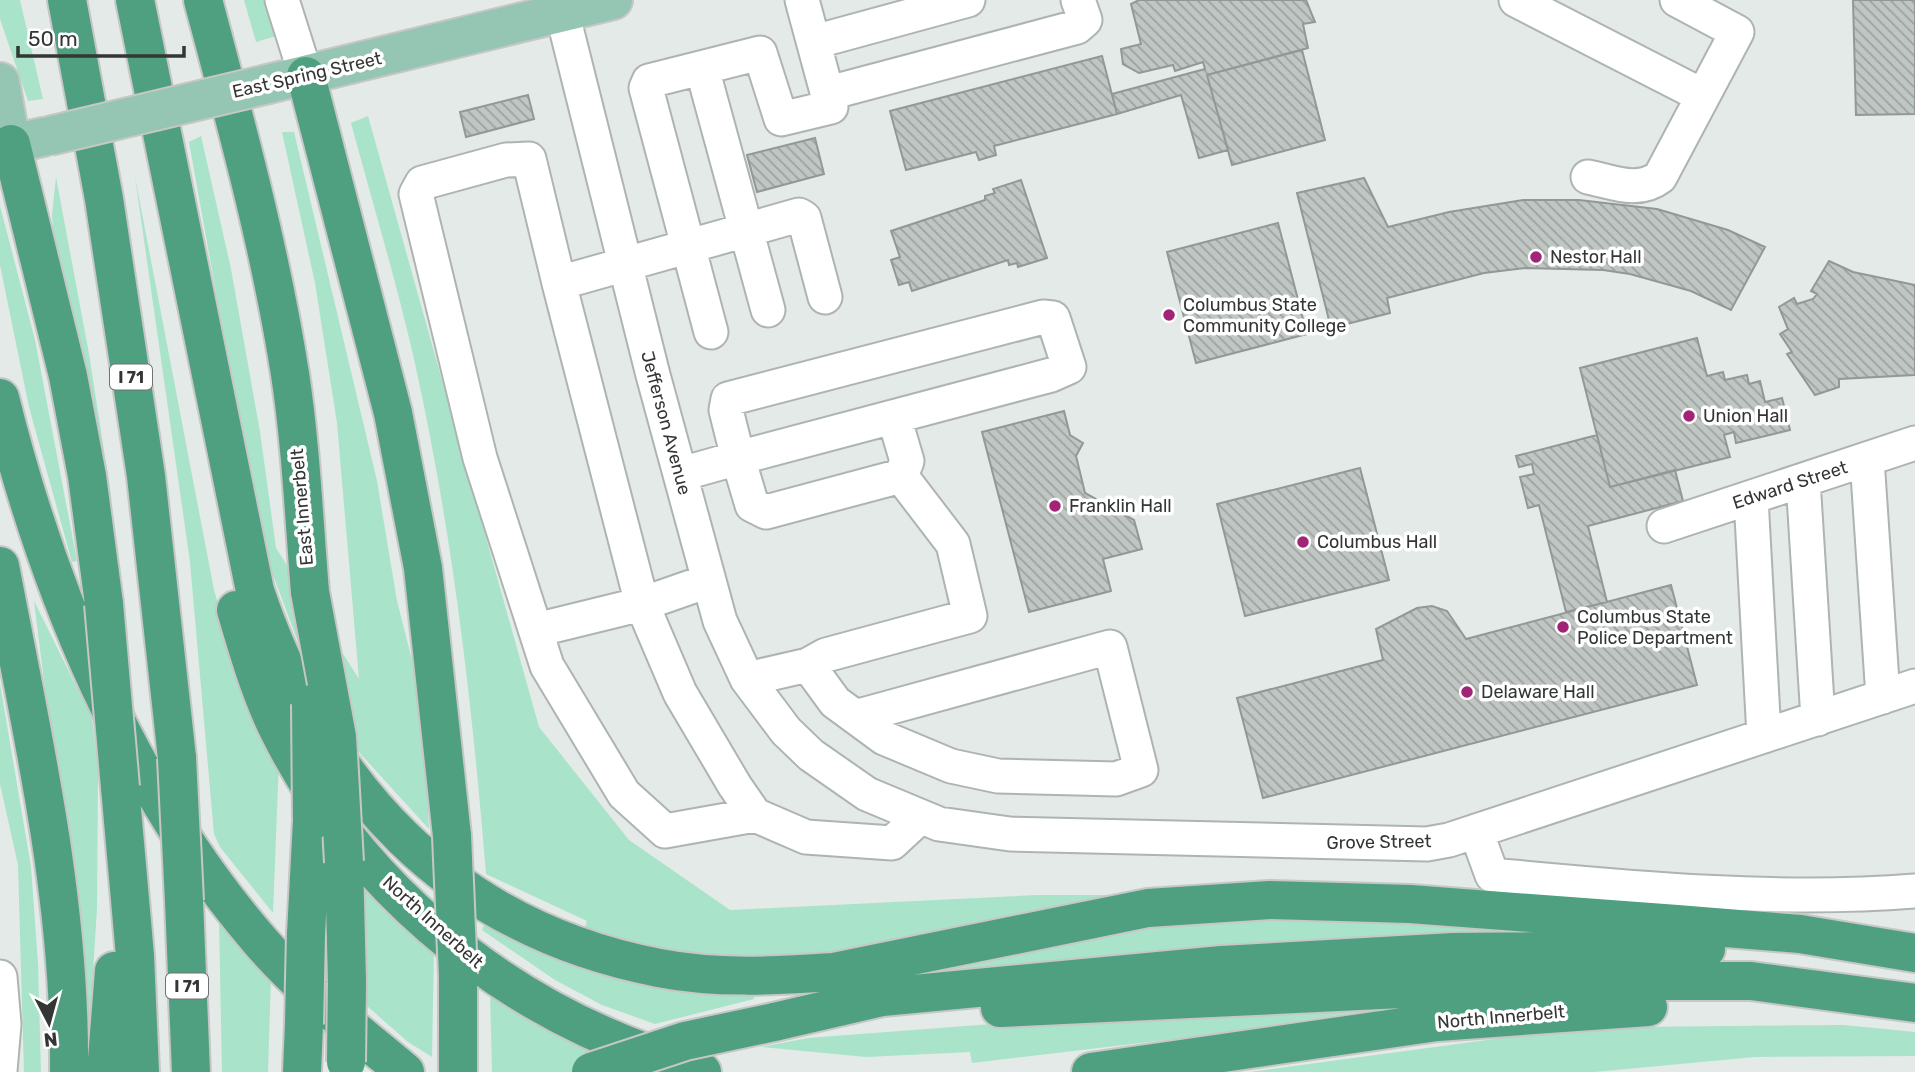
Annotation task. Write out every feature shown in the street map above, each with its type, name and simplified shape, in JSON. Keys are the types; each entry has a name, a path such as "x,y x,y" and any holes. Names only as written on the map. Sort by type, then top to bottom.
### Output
{"highway":[{"name":"I 71","path":"66,0 104,199 146,476 177,758 191,1072"},
{"path":"135,0 179,202 255,591 274,647 309,719 385,822 423,858 505,914 543,932 603,954 659,969 708,974 786,975 833,972 881,964 1056,924 1148,908 1270,900 1410,904 1800,934 1915,953"},
{"name":"East Innerbelt","path":"202,0 261,218 290,377 310,592 311,802 302,1072"},
{"path":"306,76 387,388 423,568 452,836 458,975 458,1070"},
{"path":"6,145 68,376 87,476 104,604 141,1072"},
{"name":"North Innerbelt","path":"179,202 191,359 214,518 229,586 252,664 311,802 411,907 478,965 536,1002 608,1038 702,1072"},
{"path":"0,398 21,482 52,574 82,648 158,799 230,905 262,943 334,1014 405,1072"},
{"path":"0,566 54,853 66,952 69,1072"},
{"path":"310,592 337,737 344,862 346,1067"},
{"path":"106,1072 113,1003 120,787"},
{"path":"591,1072 685,1041 883,997 1236,964 1557,950 1782,948 1915,953"},
{"path":"775,1022 932,1010 1444,987 1659,981 1751,981 1915,1003"},
{"name":"North Innerbelt","path":"1091,1072 1437,1022 1559,1011 1700,1005 1915,1003"}],"main road":[{"name":"East Spring Street","path":"6,145 306,76 560,7 613,0"},
{"path":"0,82 6,145"}],"street":[{"path":"282,0 306,76"},
{"path":"711,332 646,88 649,81 760,53 781,119 831,107 802,0"},
{"path":"814,42 968,0"},
{"path":"829,93 1077,27 1085,20 1078,0"},
{"path":"1516,0 1703,96"},
{"path":"1588,177 1632,187 1650,185 1664,169 1737,32 1677,0"},
{"name":"Jefferson Avenue","path":"560,7 719,621 747,679 786,731 811,755 867,794"},
{"path":"702,68 768,310"},
{"path":"755,816 680,693 642,604 529,159 506,160 422,183 416,194 480,458 547,666 624,794 665,831 755,816 806,836 892,843 919,818"},
{"path":"559,283 799,215 803,218 825,297"},
{"path":"681,474 737,458 1039,379 1069,367 1053,318 1030,320 727,399 726,410 737,458 752,505 766,512 901,476"},
{"path":"894,417 907,461 901,476"},
{"name":"Edward Street","path":"1664,526 1915,443"},
{"path":"1867,459 1883,696"},
{"path":"747,679 808,665 826,655 971,616 953,544 901,476"},
{"path":"1803,480 1818,719"},
{"path":"1751,498 1764,736"},
{"path":"536,631 642,604 708,581"},
{"path":"808,665 835,702 855,717 884,738 951,766 998,776 1116,779 1141,770 1110,648 855,717"},
{"name":"Grove Street","path":"867,794 919,818 939,824 1010,834 1408,845 1449,840 1915,686"},
{"path":"1476,831 1492,875 1747,892 1865,894 1915,891"},
{"path":"0,977 4,1024 0,1071"}],"green space":[{"path":"0,0 20,0 43,99 28,101 0,19"},
{"path":"244,0 265,0 276,36 256,42"},
{"path":"368,116 539,727 629,840 730,910 1037,895 1111,895 962,930 861,950 810,957 708,960 663,952 584,931 587,921 486,874 467,679 439,487 407,329 351,123"},
{"path":"282,132 294,132 377,481 397,601 423,703 429,829 357,750 301,650 266,556 250,482 189,142 201,136 231,269 260,432 276,548 359,679 337,423 315,283"},
{"path":"56,177 89,354 112,502 84,362 54,239 52,215"},
{"path":"135,177 214,590 233,654 279,760 273,913 220,847 214,834 190,562"},
{"path":"0,206 35,340 77,561 72,562 29,407 0,265"},
{"path":"34,601 92,718 98,769 97,908 88,1050 84,958 75,869 50,729"},
{"path":"0,684 31,867 38,964 41,1072 24,1072 18,865 0,784"},
{"path":"361,874 434,947 432,1057 408,1042 366,1005"},
{"path":"1251,912 1559,934 874,981 1126,922"},
{"path":"219,920 271,978 268,1072 222,1072"},
{"path":"486,921 755,992 754,999 655,1024 602,1005 555,980 482,930"},
{"path":"490,990 643,1072 492,1072"},
{"path":"1356,1006 1357,1012 1200,1036 972,1063 970,1052 866,1057 761,1047 808,1038 1058,1019"},
{"path":"1844,1025 1915,1032 1915,1056 1755,1057 1594,1072 1250,1072 1538,1033 1631,1027"}],"building":[{"path":"1139,0 1306,0 1315,22 1303,24 1308,48 1207,75 1228,150 1199,158 1181,95 1117,114 1112,94 1205,69 1203,62 1175,71 1173,65 1139,73 1123,64 1121,49 1141,44 1131,4"},
{"path":"1853,0 1915,0 1915,114 1856,115"},
{"path":"1302,50 1325,140 1232,165 1207,75"},
{"path":"1102,56 1117,114 994,146 996,155 979,160 976,152 906,170 890,111"},
{"path":"528,95 534,119 466,137 460,112"},
{"path":"815,138 824,174 757,192 747,155"},
{"name":"Nestor Hall","path":"1364,178 1388,227 1449,212 1523,200 1579,200 1657,209 1728,230 1765,247 1731,310 1691,291 1630,274 1603,270 1525,268 1484,273 1387,298 1390,313 1331,328 1297,193"},
{"path":"1021,180 1047,258 1018,267 1017,263 1009,265 1008,260 912,291 909,282 899,285 891,260 900,257 891,231 985,200 985,196 995,193 993,189"},
{"path":"1278,223 1307,334 1196,363 1167,252"},
{"path":"1829,261 1853,272 1915,285 1915,375 1839,379 1839,387 1815,395 1787,354 1792,352 1780,334 1788,329 1779,307 1794,298 1797,304 1813,299 1817,294 1811,291"},
{"name":"Union Hall","path":"1697,338 1707,376 1723,372 1725,380 1747,375 1749,384 1760,381 1765,402 1782,398 1790,430 1736,443 1734,432 1724,435 1730,457 1610,487 1580,368"},
{"name":"Franklin Hall","path":"1064,411 1070,435 1083,443 1076,456 1085,493 1134,520 1142,549 1103,559 1111,591 1029,612 982,432"},
{"path":"1597,435 1610,487 1675,470 1683,501 1588,526 1607,602 1566,612 1539,505 1528,508 1520,477 1534,474 1532,464 1519,467 1516,456"},
{"name":"Columbus Hall","path":"1360,468 1389,580 1245,616 1217,504"},
{"name":"Delaware Hall","path":"1671,585 1697,685 1263,798 1237,698 1383,660 1376,629 1417,608 1432,606 1447,611 1466,639"}],"place":[{"name":"Nestor Hall","path":"1536,257"},
{"name":"Columbus State Community College","path":"1169,315"},
{"name":"Union Hall","path":"1689,416"},
{"name":"Franklin Hall","path":"1055,506"},
{"name":"Columbus Hall","path":"1303,542"},
{"name":"Columbus State Police Department","path":"1563,627"},
{"name":"Delaware Hall","path":"1467,692"}]}
